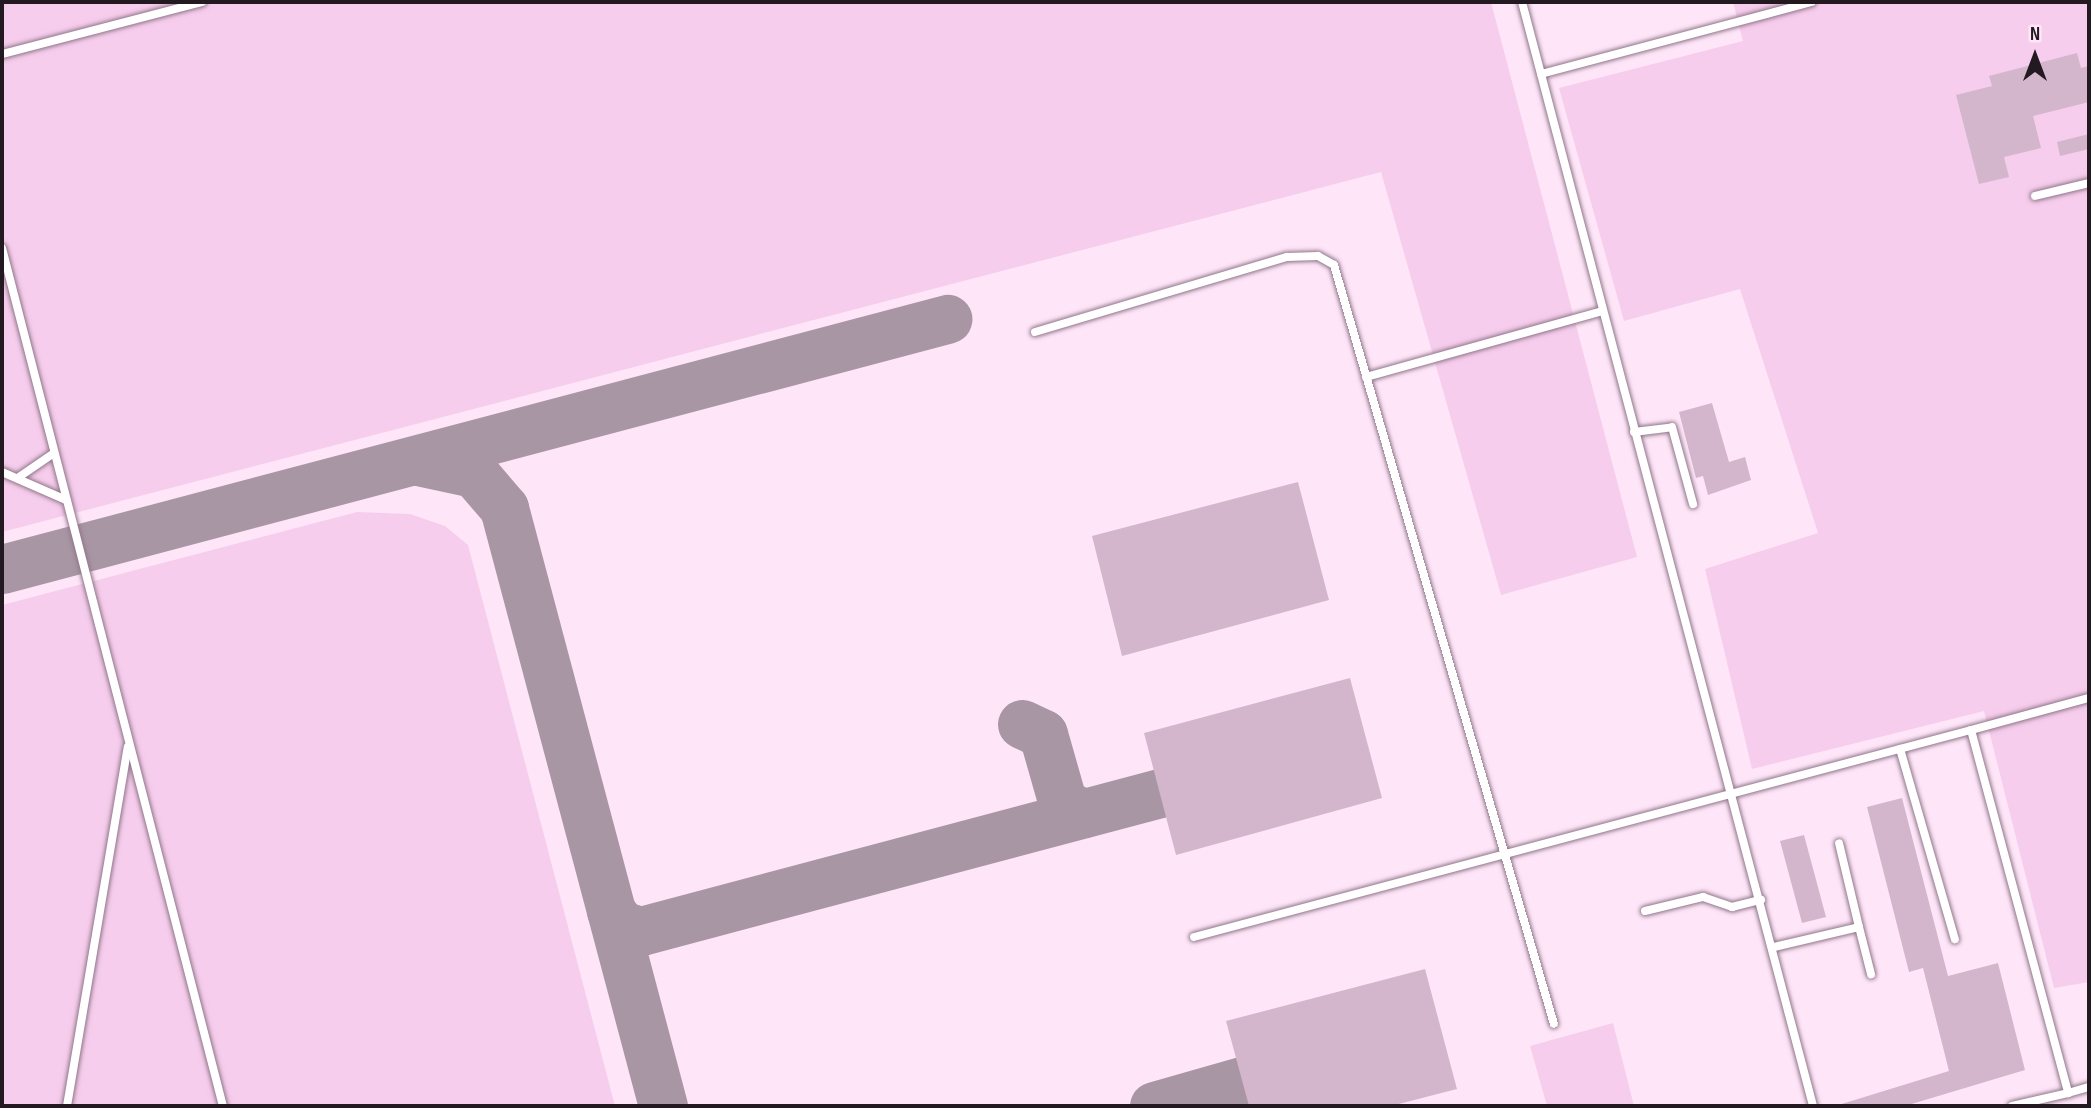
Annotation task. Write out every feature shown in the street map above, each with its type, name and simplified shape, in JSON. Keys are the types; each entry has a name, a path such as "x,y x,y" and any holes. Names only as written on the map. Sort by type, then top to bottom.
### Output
{"lane":[{"path":"2,54 202,2"},
{"path":"1521,2 1774,947 1813,1106"},
{"path":"1541,74 1812,2"},
{"path":"2035,196 2089,183"},
{"path":"2,248 223,1106"},
{"path":"1035,332 1287,257 1318,256 1334,265 1554,1024"},
{"path":"1366,376 1602,312"},
{"path":"1634,432 1672,427 1693,504"},
{"path":"19,477 54,453"},
{"path":"2,472 19,477 66,500"},
{"path":"1194,937 2089,698"},
{"path":"1971,730 2068,1093"},
{"path":"67,1106 129,743"},
{"path":"1900,749 1955,939"},
{"path":"1839,843 1871,974"},
{"path":"1645,911 1703,897 1732,907 1761,900"},
{"path":"1774,947 1859,927"},
{"path":"2012,1106 2089,1087"}],"shaded area":[{"path":"2,2 1491,2 1637,557 1501,595 1381,172 2,532"},
{"path":"1733,2 2089,2 2089,982 2054,988 1984,711 1752,769 1705,569 1818,533 1740,289 1624,321 1559,88 1743,41"},
{"path":"357,512 410,514 445,526 468,545 615,1106 2,1106 2,605"},
{"path":"1613,1023 1634,1106 1547,1106 1530,1046"}],"building":[{"path":"2077,53 2081,68 2089,66 2089,102 2033,116 2041,148 2004,157 2009,177 1979,184 1956,95 1992,86 1989,76"},
{"path":"2089,134 2089,149 2060,156 2057,142"},
{"path":"1712,403 1729,462 1745,457 1751,480 1708,495 1703,476 1696,478 1679,412"},
{"path":"1298,482 1329,600 1122,656 1092,536"},
{"path":"1350,678 1382,798 1176,855 1144,733"},
{"path":"1902,798 1948,976 1998,963 2025,1070 1905,1106 1835,1106 1949,1071 1923,968 1909,972 1867,807"},
{"path":"1804,835 1826,917 1802,923 1780,841"},
{"path":"1425,969 1457,1089 1391,1106 1249,1106 1226,1021"}],"taxiway":[{"path":"2,569 947,319"},
{"path":"418,461 474,473 504,508 663,1106"},
{"path":"1022,724 1043,734 1063,804 1084,813"},
{"path":"611,911 621,925 641,931 1160,793"},
{"path":"1154,1106 1242,1081"}]}
